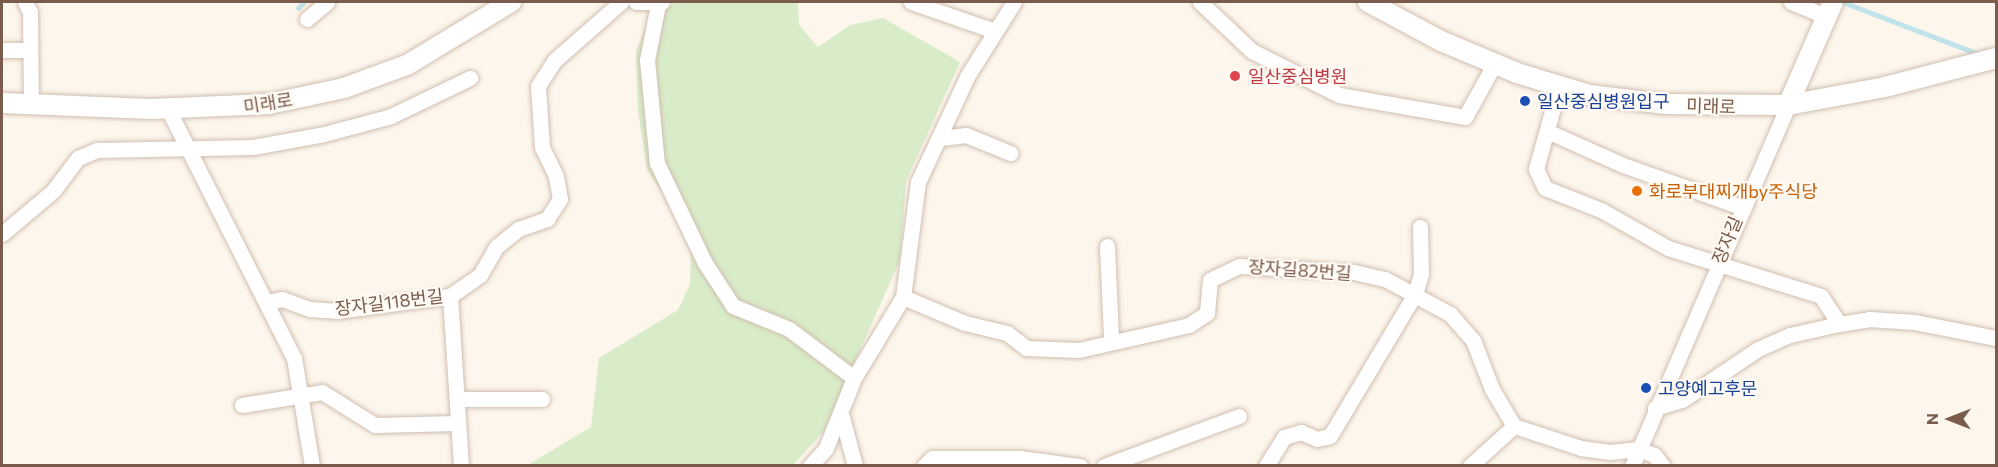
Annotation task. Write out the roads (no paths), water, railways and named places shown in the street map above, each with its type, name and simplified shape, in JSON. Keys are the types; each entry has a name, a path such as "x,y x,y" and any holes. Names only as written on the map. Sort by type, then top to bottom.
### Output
{"street":[{"path":"25,2 30,12 31,104"},
{"path":"307,18 327,2"},
{"name":"미래로","path":"2,103 168,109 268,104 344,88 436,51 511,2"},
{"name":"장자길118번길","path":"267,302 282,299 310,309 337,311 450,296 480,275 496,247 518,229 547,219 560,200 556,176 542,147 538,86 555,60 621,2"},
{"path":"636,2 660,3 646,60 657,163 705,263 733,306 789,329 854,378"},
{"path":"911,2 992,30"},
{"path":"810,465 826,448 842,417 854,378 903,297 918,182 992,30 1014,2"},
{"path":"1200,2 1252,51 1339,95 1465,117 1494,65"},
{"path":"1791,2 1830,8"},
{"name":"미래로","path":"1373,3 1494,65 1588,95 1666,104 1788,105 1996,58"},
{"name":"장자길","path":"1632,465 1715,266 1830,8"},
{"path":"2,50 30,50"},
{"path":"2,234 53,191 78,158 97,150 192,150 253,147 324,134 391,116 470,78"},
{"path":"1558,86 1536,169 1545,188 1601,210 1668,248 1715,266 1821,297 1839,324"},
{"path":"168,109 192,150 294,358 312,465"},
{"path":"1547,131 1623,165 1741,207"},
{"path":"941,138 966,135 1010,153"},
{"path":"1266,465 1284,437 1301,432 1317,439 1330,436 1415,294 1421,274 1420,227"},
{"path":"1107,246 1111,339"},
{"name":"장자길82번길","path":"903,297 965,323 1007,333 1026,348 1079,350 1111,339 1190,325 1207,313 1210,280 1239,266 1354,272 1385,279 1450,314 1473,340 1492,389 1514,426"},
{"path":"450,296 461,465"},
{"path":"1655,408 1682,400 1758,349 1790,335 1839,324 1869,319 1915,322 1996,338"},
{"path":"242,405 300,392 321,392 375,425 458,423"},
{"path":"457,399 542,399"},
{"path":"1104,465 1239,416"},
{"path":"842,417 855,465"},
{"path":"1470,465 1514,426 1581,448 1610,452 1638,449 1654,455 1663,465"},
{"path":"924,465 932,458 1020,458 1080,465"}],"waterway":[{"path":"298,8 304,2"},
{"path":"1843,2 1981,55"}],"place":[{"name":"일산중심병원","path":"1235,76"},
{"name":"일산중심병원입구","path":"1525,101"},
{"name":"화로부대찌개by주식당","path":"1637,191"},
{"name":"고양예고후문","path":"1646,388"}]}
